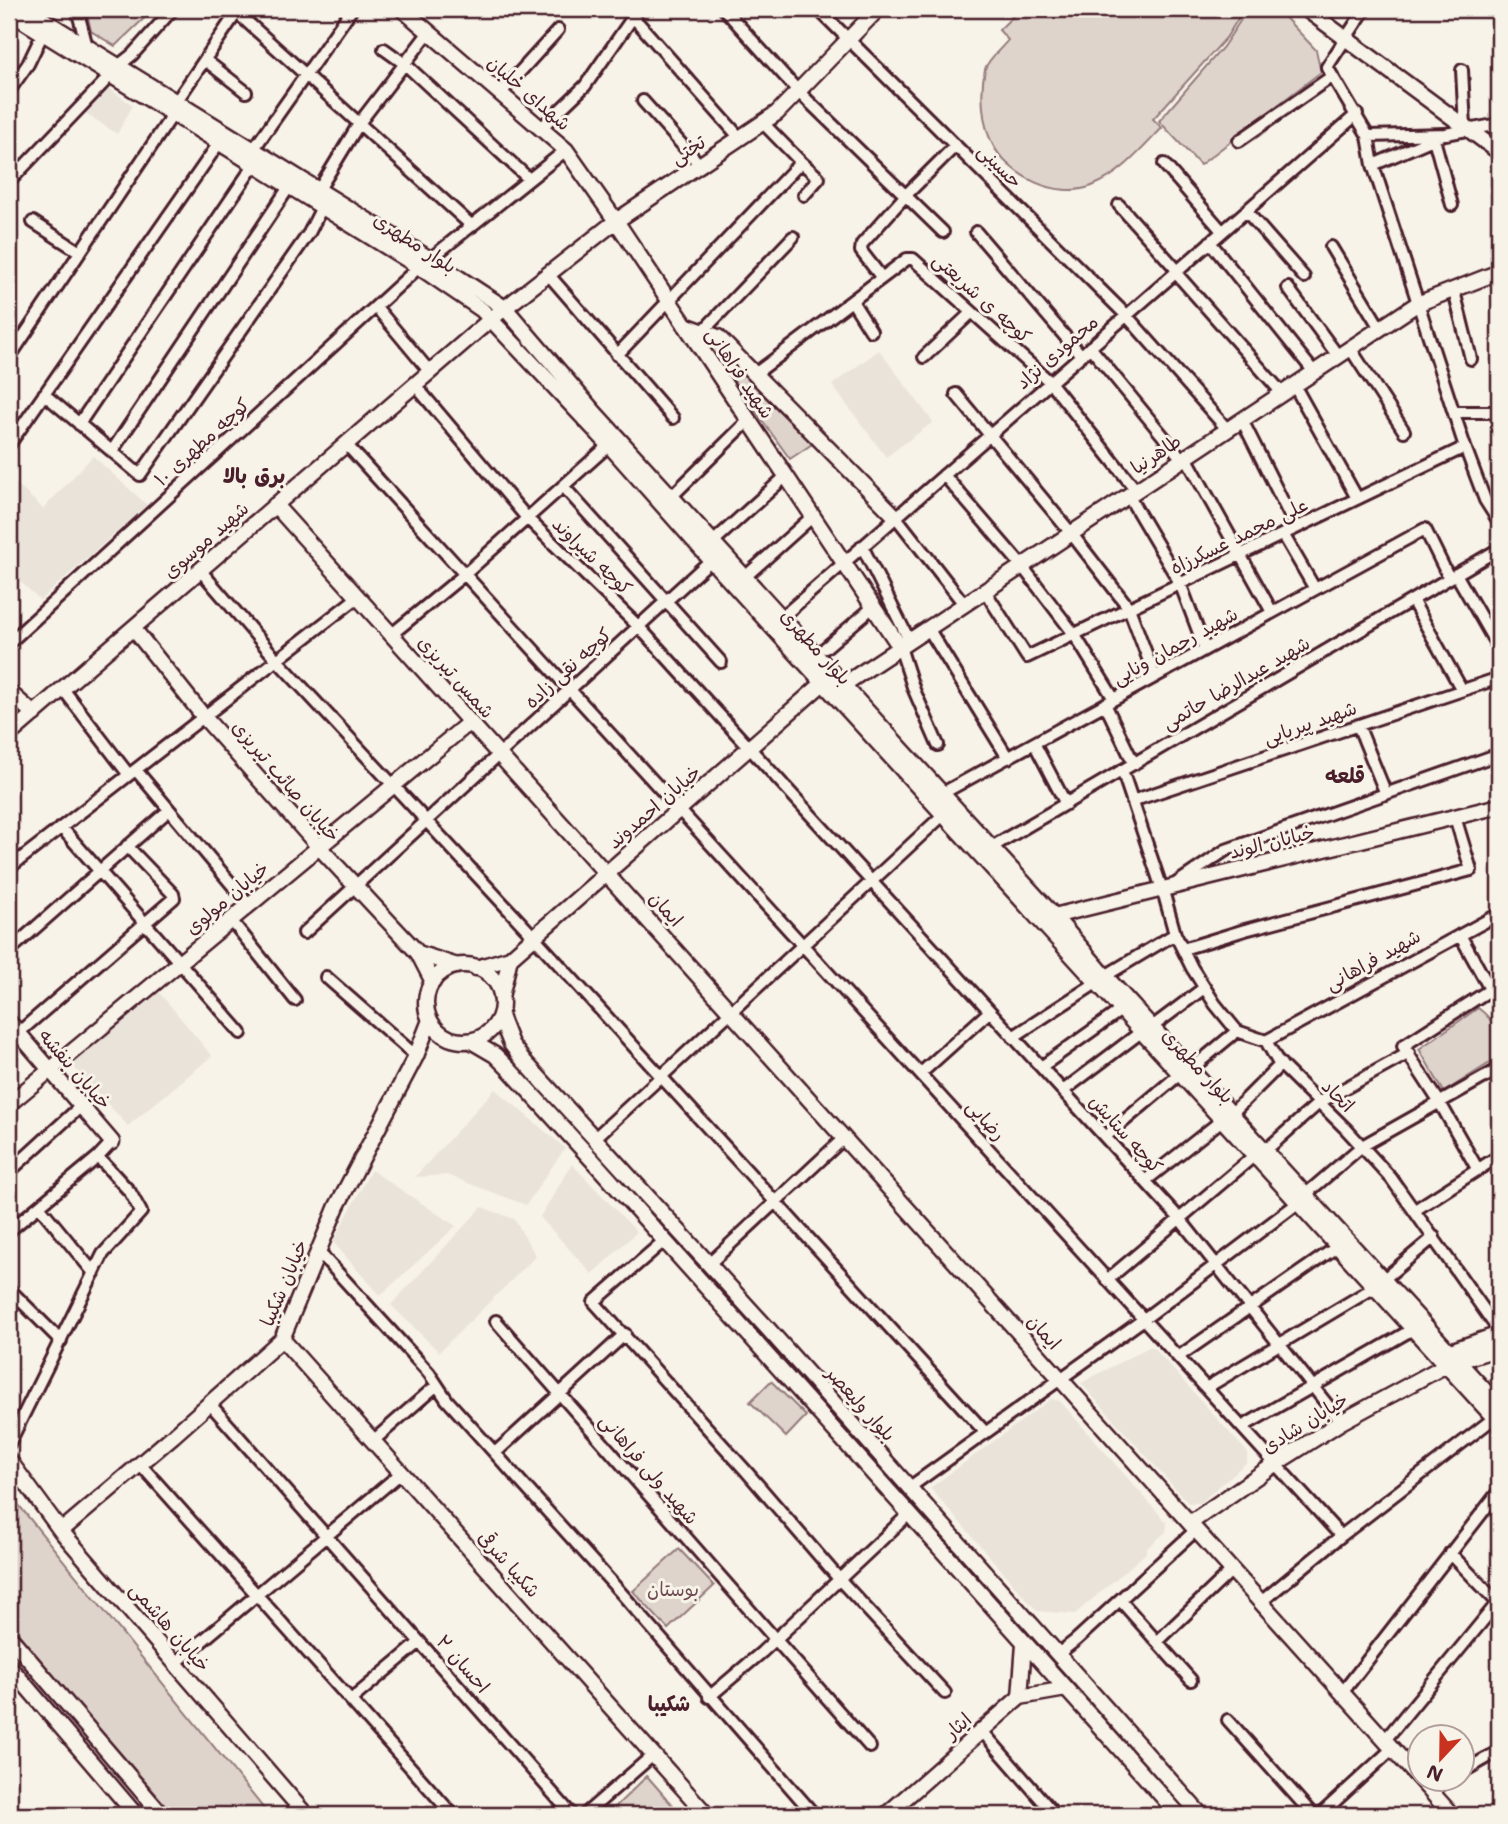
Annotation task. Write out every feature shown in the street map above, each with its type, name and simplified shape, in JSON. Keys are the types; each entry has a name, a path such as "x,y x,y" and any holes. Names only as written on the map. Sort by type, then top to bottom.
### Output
{"main road":[{"name":"بلوار مطهری","path":"26,9 90,48 114,70"},
{"name":"شهدای خلبان","path":"402,9 566,150 685,325"},
{"name":"تختی","path":"491,319 616,221 763,123 799,92 878,9"},
{"path":"1306,9 1499,152"},
{"name":"بلوار مطهری","path":"9,12 114,70 175,108 254,158 289,187 322,207 505,308 595,413 1054,916 1121,1010 1147,1030"},
{"name":"بلوار مطهری","path":"175,108 219,143 318,191 425,263 491,319 609,445 943,815 1100,979 1452,1359 1498,1415"},
{"name":"طاهرنیا","path":"843,685 1416,304 1499,272"},
{"name":"شهید موسوی","path":"9,736 491,319"},
{"name":"شهید فراهانی","path":"685,325 718,337 895,517"},
{"name":"شهید فراهانی","path":"685,325 873,607 905,644"},
{"name":"شمس تبریزی","path":"275,505 608,874"},
{"name":"خیابان صائب تبریزی","path":"133,628 204,717 318,847 418,953"},
{"path":"823,683 843,685"},
{"name":"خیابان احمدوند","path":"510,958 823,683"},
{"path":"9,692 34,713"},
{"name":"خیابان مولوی","path":"9,1104 470,722"},
{"name":"خیابان الوند","path":"1054,916 1499,806"},
{"name":"ایمان","path":"608,874 1406,1764"},
{"path":"418,953 457,966 477,968 510,958"},
{"path":"418,953 433,982"},
{"path":"457,966 439,974 426,1000 430,1020 443,1035 471,1041 489,1032 500,1016 501,996 510,958"},
{"path":"477,968 493,979 501,996"},
{"name":"بلوار ولیعصر","path":"500,1016 511,1044 523,1060 596,1137 1201,1815"},
{"name":"خیابان شکیبا","path":"61,1531 211,1404 282,1339 337,1206 416,1056 430,1020"},
{"name":"خیابان بنفشه","path":"12,1032 50,1070 112,1142"},
{"path":"416,1056 443,1035"},
{"name":"بلوار ولیعصر","path":"471,1041 495,1055 509,1069 1179,1815"},
{"name":"بلوار مطهری","path":"1302,1198 1338,1246 1380,1283 1413,1329 1452,1359"},
{"path":"1452,1359 1499,1333"},
{"name":"شکیبا شرقی","path":"282,1339 707,1815"},
{"path":"1452,1359 1499,1348"},
{"name":"خیابان شادی","path":"1193,1526 1275,1464 1341,1422 1452,1359"},
{"name":"خیابان هاشمی","path":"9,1460 61,1531 306,1815"},
{"path":"909,1514 910,1487"},
{"path":"9,1636 162,1815"},
{"path":"1024,1644 1020,1697 1066,1689"},
{"path":"9,1665 136,1815"},
{"name":"ایثار","path":"886,1815 1020,1697"},
{"name":"ایمان","path":"1431,1792 1452,1815"}],"street":[{"path":"76,9 90,48"},
{"path":"9,182 114,70 139,48 173,9"},
{"path":"79,424 254,158 306,73 352,9"},
{"path":"724,9 799,92 943,232"},
{"name":"حسینی","path":"818,9 1126,315 1227,429"},
{"path":"1365,9 1326,67 1368,136 1373,165 1416,304 1485,500 1499,522"},
{"path":"9,358 175,108 236,10 472,226"},
{"path":"540,129 585,86 629,13 740,138"},
{"path":"500,94 558,30"},
{"path":"318,191 360,122 429,32"},
{"path":"9,91 28,64 43,33"},
{"path":"384,49 405,64 529,179"},
{"path":"205,60 246,92"},
{"path":"1462,69 1467,128"},
{"path":"1239,141 1331,77"},
{"path":"642,102 701,166"},
{"name":"محمودی نژاد","path":"781,618 1357,114"},
{"path":"763,123 819,178 804,195"},
{"path":"1373,165 1446,134 1499,124"},
{"path":"1368,136 1446,134"},
{"path":"1434,139 1452,205"},
{"path":"9,445 219,143"},
{"path":"882,278 861,251 862,244 955,146"},
{"name":"کوچه مطهری ۱۰","path":"9,643 425,263 566,150"},
{"path":"617,355 801,162"},
{"path":"1164,164 1222,231"},
{"path":"111,452 289,187"},
{"path":"1119,205 1176,271 1288,389 1357,498"},
{"path":"44,394 140,475 309,233 322,207"},
{"path":"1246,211 1304,277"},
{"path":"33,222 80,252"},
{"path":"976,232 1081,355"},
{"path":"704,330 793,237"},
{"path":"1210,242 1314,372"},
{"path":"1331,247 1380,328"},
{"name":"کوچه ی شریعتی","path":"755,374 907,258 913,259 1050,382 1132,492 1180,583 1205,649"},
{"path":"548,274 673,418"},
{"path":"1288,288 1344,352 1404,431"},
{"path":"1454,291 1471,359"},
{"path":"852,301 871,331"},
{"path":"376,307 429,372"},
{"path":"924,357 972,312"},
{"path":"1090,346 1184,458 1272,612"},
{"name":"کوچه شیراوند","path":"415,385 527,518 639,627 871,881"},
{"path":"956,394 1129,608 1155,677"},
{"path":"1454,412 1499,412"},
{"path":"1241,420 1296,528"},
{"path":"672,496 749,421"},
{"name":"رضایی","path":"346,444 1341,1536"},
{"path":"391,634 465,574 609,445"},
{"name":"علی محمد عسکرزاه","path":"985,591 1027,657 1465,447"},
{"path":"944,475 1022,566 1074,634 1110,702 1134,764"},
{"path":"713,542 786,476"},
{"path":"563,486 721,662"},
{"path":"745,577 813,516"},
{"path":"895,517 964,604"},
{"name":"شهید رحمان ونایی","path":"941,794 1425,529 1453,576"},
{"path":"1283,534 1315,589"},
{"path":"862,546 905,644 914,690 938,745"},
{"name":"شهید عبدالرضا حاتمی","path":"990,848 1499,549"},
{"name":"کوچه نقی زاده","path":"304,933 711,560"},
{"path":"200,570 277,660 534,937 985,1432"},
{"path":"1453,576 1499,649"},
{"path":"9,868 358,597"},
{"path":"1412,600 1462,690"},
{"path":"825,648 873,607"},
{"path":"929,628 1008,758"},
{"name":"شهید پیریایی","path":"1132,801 1499,678"},
{"path":"63,689 249,905"},
{"path":"1357,725 1386,794"},
{"path":"1034,743 1066,804"},
{"path":"1167,888 1226,850 1499,754"},
{"path":"1122,771 1167,888 1175,934 1205,988 1237,1031 1266,1041"},
{"path":"9,951 169,810"},
{"path":"596,1137 943,815"},
{"path":"1183,949 1244,930 1471,870 1455,817"},
{"path":"62,828 241,1033"},
{"path":"12,1032 174,898 127,846"},
{"name":"کوچه ستایش","path":"871,881 1180,1218 1341,1422"},
{"name":"شهید فراهانی","path":"1266,1041 1499,914"},
{"path":"231,920 295,1000"},
{"path":"1013,1037 1100,979 1175,934"},
{"path":"1460,935 1495,987 1499,1005"},
{"path":"326,977 416,1056"},
{"path":"1107,1280 1320,1102 1406,1049 1495,987"},
{"path":"1063,1091 1205,988"},
{"path":"1041,1068 1121,1010"},
{"path":"920,1074 990,1011"},
{"path":"1105,1137 1237,1031"},
{"name":"اتحاد","path":"1266,1041 1281,1064 1391,1178 1499,1333"},
{"path":"1406,1049 1478,1170"},
{"path":"1145,1181 1227,1116 1281,1064"},
{"path":"910,1487 1216,1265 1302,1198 1362,1146 1499,1069"},
{"path":"9,1172 81,1106"},
{"path":"709,1264 844,1138"},
{"path":"11,1225 39,1206 112,1142"},
{"path":"9,1444 103,1254 141,1212 130,1192 98,1157"},
{"path":"1415,1210 1478,1170 1498,1161"},
{"path":"39,1206 94,1273"},
{"path":"1206,1388 1380,1283 1434,1237"},
{"path":"665,1240 594,1303 625,1334 840,1580 945,1693"},
{"path":"1178,1357 1338,1246"},
{"path":"318,1251 429,1373 447,1400 620,1592 811,1811"},
{"path":"9,1289 61,1341"},
{"name":"شهید ولی فراهانی","path":"496,1321 870,1747"},
{"path":"1242,1427 1413,1329"},
{"path":"495,1453 625,1334"},
{"path":"373,1441 437,1385"},
{"name":"احسان ۲","path":"211,1404 572,1815"},
{"path":"1261,1602 1341,1536 1498,1415"},
{"path":"140,1464 453,1815"},
{"path":"176,1663 401,1473"},
{"path":"1342,1693 1499,1491"},
{"path":"709,1697 776,1639 909,1514"},
{"path":"1058,1654 1120,1600 1193,1526"},
{"path":"1320,1815 1389,1745 1499,1603 1450,1553"},
{"path":"1157,1642 1232,1570"},
{"path":"1120,1600 1191,1680"},
{"path":"351,1700 420,1642"},
{"path":"1228,1720 1313,1815"},
{"path":"982,1731 1055,1815"},
{"path":"1476,1764 1499,1751"},
{"path":"584,1815 653,1755"}],"shaded area":[{"path":"106,87 133,105 117,134 84,112"},
{"path":"879,350 933,422 886,457 832,385"},
{"path":"93,456 147,505 40,600 9,571 9,477 43,509"},
{"path":"158,991 212,1056 128,1126 70,1063"},
{"path":"495,1089 565,1148 526,1205 447,1175 415,1177"},
{"path":"572,1164 637,1232 592,1274 540,1217"},
{"path":"371,1170 456,1226 380,1296 333,1242"},
{"path":"482,1207 514,1219 536,1256 439,1352 391,1305"},
{"path":"1153,1347 1247,1452 1247,1462 1200,1503 1188,1503 1081,1383"},
{"path":"1051,1399 1060,1401 1167,1523 1166,1532 1146,1549 1146,1553 1075,1614 1037,1611 930,1488"}],"green space":[{"path":"86,9 154,9 115,46 91,31"},
{"path":"1020,9 1244,9 1226,38 1153,119 1162,128 1138,153 1121,168 1092,186 1064,190 1035,182 1009,166 992,143 986,126 982,97 985,69 1008,40 999,30"},
{"path":"1248,9 1277,9 1316,50 1321,72 1200,165 1159,121 1223,47"},
{"path":"715,339 815,442 790,459 708,345"},
{"path":"1478,1008 1489,1018 1496,1030 1499,1057 1444,1092 1419,1049"},
{"path":"771,1381 806,1416 786,1437 750,1402"},
{"path":"9,1493 269,1815 174,1815 9,1625"},
{"name":"بوستان","path":"679,1549 714,1586 668,1629 633,1591"},
{"path":"647,1776 681,1815 607,1815"}],"district":[{"name":"برق بالا","path":"254,476"},
{"name":"قلعه","path":"1345,776"},
{"name":"شکیبا","path":"669,1704"}]}
